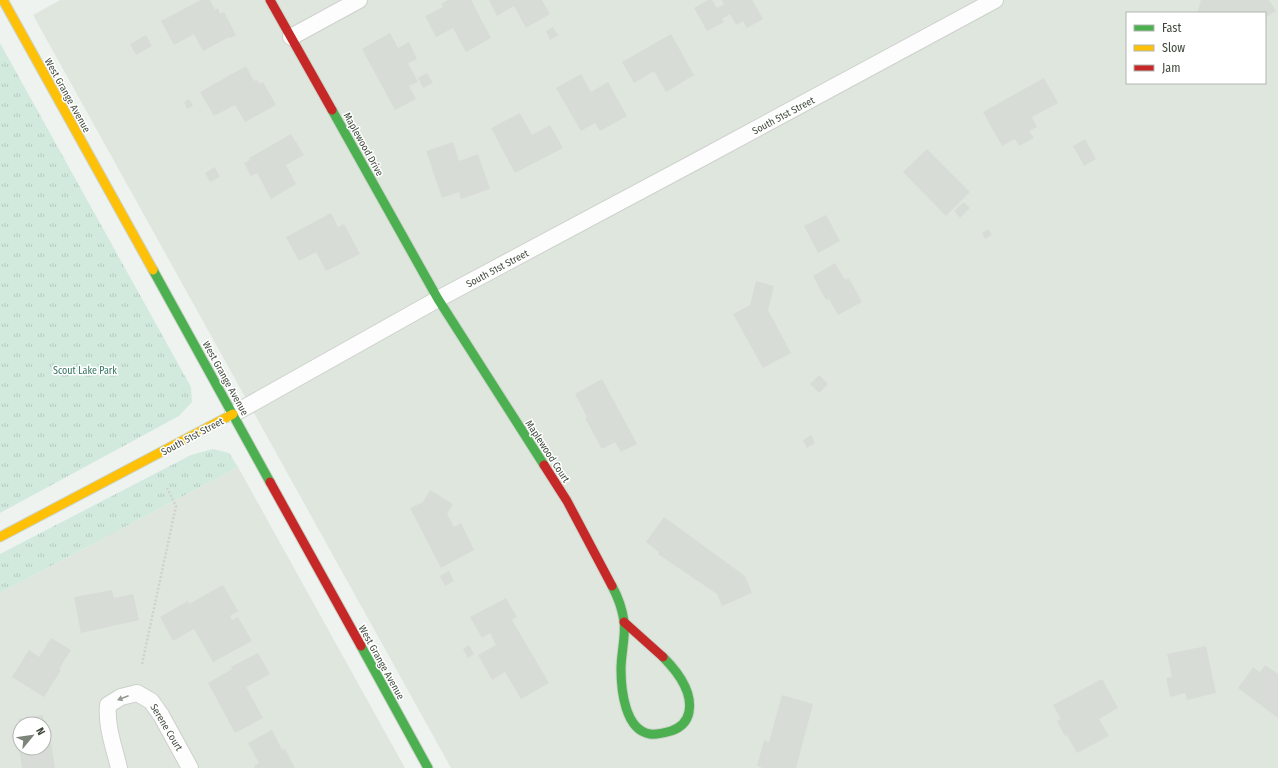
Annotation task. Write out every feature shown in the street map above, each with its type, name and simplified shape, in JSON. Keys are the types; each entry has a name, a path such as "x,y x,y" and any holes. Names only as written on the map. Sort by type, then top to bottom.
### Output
{"street":[{"name":"West Grange Avenue","path":"3,0 428,768"},
{"name":"Maplewood Drive","path":"270,0 438,299"},
{"path":"291,37 359,0"},
{"name":"South 51st Street","path":"0,537 233,414 438,299 704,158 995,0"},
{"name":"Maplewood Court","path":"438,299 567,501 619,600 624,622 621,670 623,697 628,714 637,728 649,734 660,734 674,730 683,725 689,714 690,703 688,692 681,679 669,663 650,644 624,622"},
{"name":"Serene Court","path":"119,768 107,716 108,705 121,697 137,693 151,701 161,715 190,768"}],"path":[{"path":"142,664 176,506 167,488"}],"shaded area":[{"path":"60,0 1278,0 1278,768 451,768 33,15"},
{"path":"238,467 405,768 0,768 0,593"}],"green space":[{"name":"Scout Lake Park","path":"0,43 191,387 192,402 179,416 0,513"},
{"path":"213,449 229,453 238,467 0,593 0,554 191,455"}],"building":[{"path":"201,0 210,0 215,10 218,8 220,14 224,12 236,35 230,38 229,37 203,51 194,34 174,45 161,21"},
{"path":"448,0 471,0 491,38 466,52 453,28 436,37 425,16 443,7 441,4"},
{"path":"489,0 542,0 550,14 526,28 514,6 497,16"},
{"path":"708,0 712,0 717,8 724,4 722,0 752,0 763,19 747,28 743,21 736,25 730,14 722,19 724,22 707,31 694,8"},
{"path":"1201,0 1269,0 1276,11 1266,17 1266,12 1197,12"},
{"path":"553,27 558,35 550,40 546,31"},
{"path":"390,33 398,48 409,42 417,59 408,63 418,82 409,86 416,99 395,110 362,49"},
{"path":"671,34 694,75 666,92 654,71 634,83 622,62"},
{"path":"146,35 152,46 136,55 130,44"},
{"path":"246,66 254,81 257,80 260,84 263,82 276,105 245,122 235,105 214,116 200,92"},
{"path":"427,73 433,83 423,88 418,78"},
{"path":"581,74 591,92 608,82 627,116 600,131 595,123 581,131 556,88"},
{"path":"1044,78 1058,103 1032,117 1037,127 1029,131 1034,138 1019,146 1015,139 1002,146 983,112"},
{"path":"189,99 193,106 187,109 184,102"},
{"path":"520,113 532,135 550,125 563,148 515,173 491,128"},
{"path":"291,134 304,155 286,165 296,184 271,199 257,173 251,176 244,163 250,160 249,158"},
{"path":"1085,139 1096,159 1084,166 1073,146"},
{"path":"453,142 459,161 478,154 490,189 461,199 459,192 442,198 426,151"},
{"path":"927,149 970,192 946,216 903,172"},
{"path":"215,167 220,177 210,182 205,173"},
{"path":"964,202 970,208 960,218 954,211"},
{"path":"331,213 338,227 344,224 360,254 326,271 316,252 299,261 286,237"},
{"path":"826,215 840,241 818,253 804,226"},
{"path":"988,229 992,235 985,239 982,233"},
{"path":"835,263 845,280 849,278 862,302 838,315 829,299 826,300 813,276"},
{"path":"756,281 774,286 768,310 791,353 763,368 733,314 750,305"},
{"path":"819,375 828,384 819,393 810,384"},
{"path":"602,379 637,444 621,452 615,442 602,449 585,418 587,417 575,394"},
{"path":"811,435 815,443 807,448 803,440"},
{"path":"430,490 453,504 447,514 454,527 461,523 474,550 441,568 410,508 423,502"},
{"path":"664,517 745,576 752,593 722,606 717,594 658,554 659,552 646,542"},
{"path":"449,571 454,581 445,586 440,576"},
{"path":"223,585 238,611 230,616 232,620 238,617 252,641 213,662 194,629 173,641 160,617 188,601 189,604"},
{"path":"112,590 114,598 133,594 139,620 81,633 74,597"},
{"path":"506,598 517,617 512,620 549,683 521,699 505,672 492,680 478,655 496,645 490,633 482,638 470,617"},
{"path":"51,638 71,650 59,669 61,670 44,697 12,677 29,650 39,657"},
{"path":"469,645 474,654 468,658 463,649"},
{"path":"1206,646 1216,693 1187,700 1185,693 1170,697 1166,678 1172,677 1167,654"},
{"path":"258,653 270,674 246,687 263,718 235,733 208,683 232,669 231,667"},
{"path":"1265,665 1278,674 1278,718 1238,688 1253,667 1260,672"},
{"path":"1102,679 1118,708 1099,719 1109,736 1077,753 1057,721 1061,719 1053,705"},
{"path":"782,695 813,704 796,768 763,768 757,766 764,740 769,742"},
{"path":"272,730 282,750 285,749 295,768 255,768 254,766 259,763 248,743"},
{"path":"52,749 55,768 22,768 20,756 52,756"}],"traffic: fast":[{"path":"332,110 438,299 544,465"},
{"path":"153,270 270,482"},
{"path":"612,586 620,603 624,621 621,669 622,687 626,708 635,725 642,731 650,734 663,733 677,728 685,722 689,712 689,697 683,682 663,657"},
{"path":"361,646 428,768"}],"traffic: slow":[{"path":"3,0 153,270"},
{"path":"0,537 233,414"}],"traffic: jam":[{"path":"270,0 332,110"},
{"path":"544,465 567,501 612,586"},
{"path":"270,482 361,646"},
{"path":"624,622 663,657"}]}
